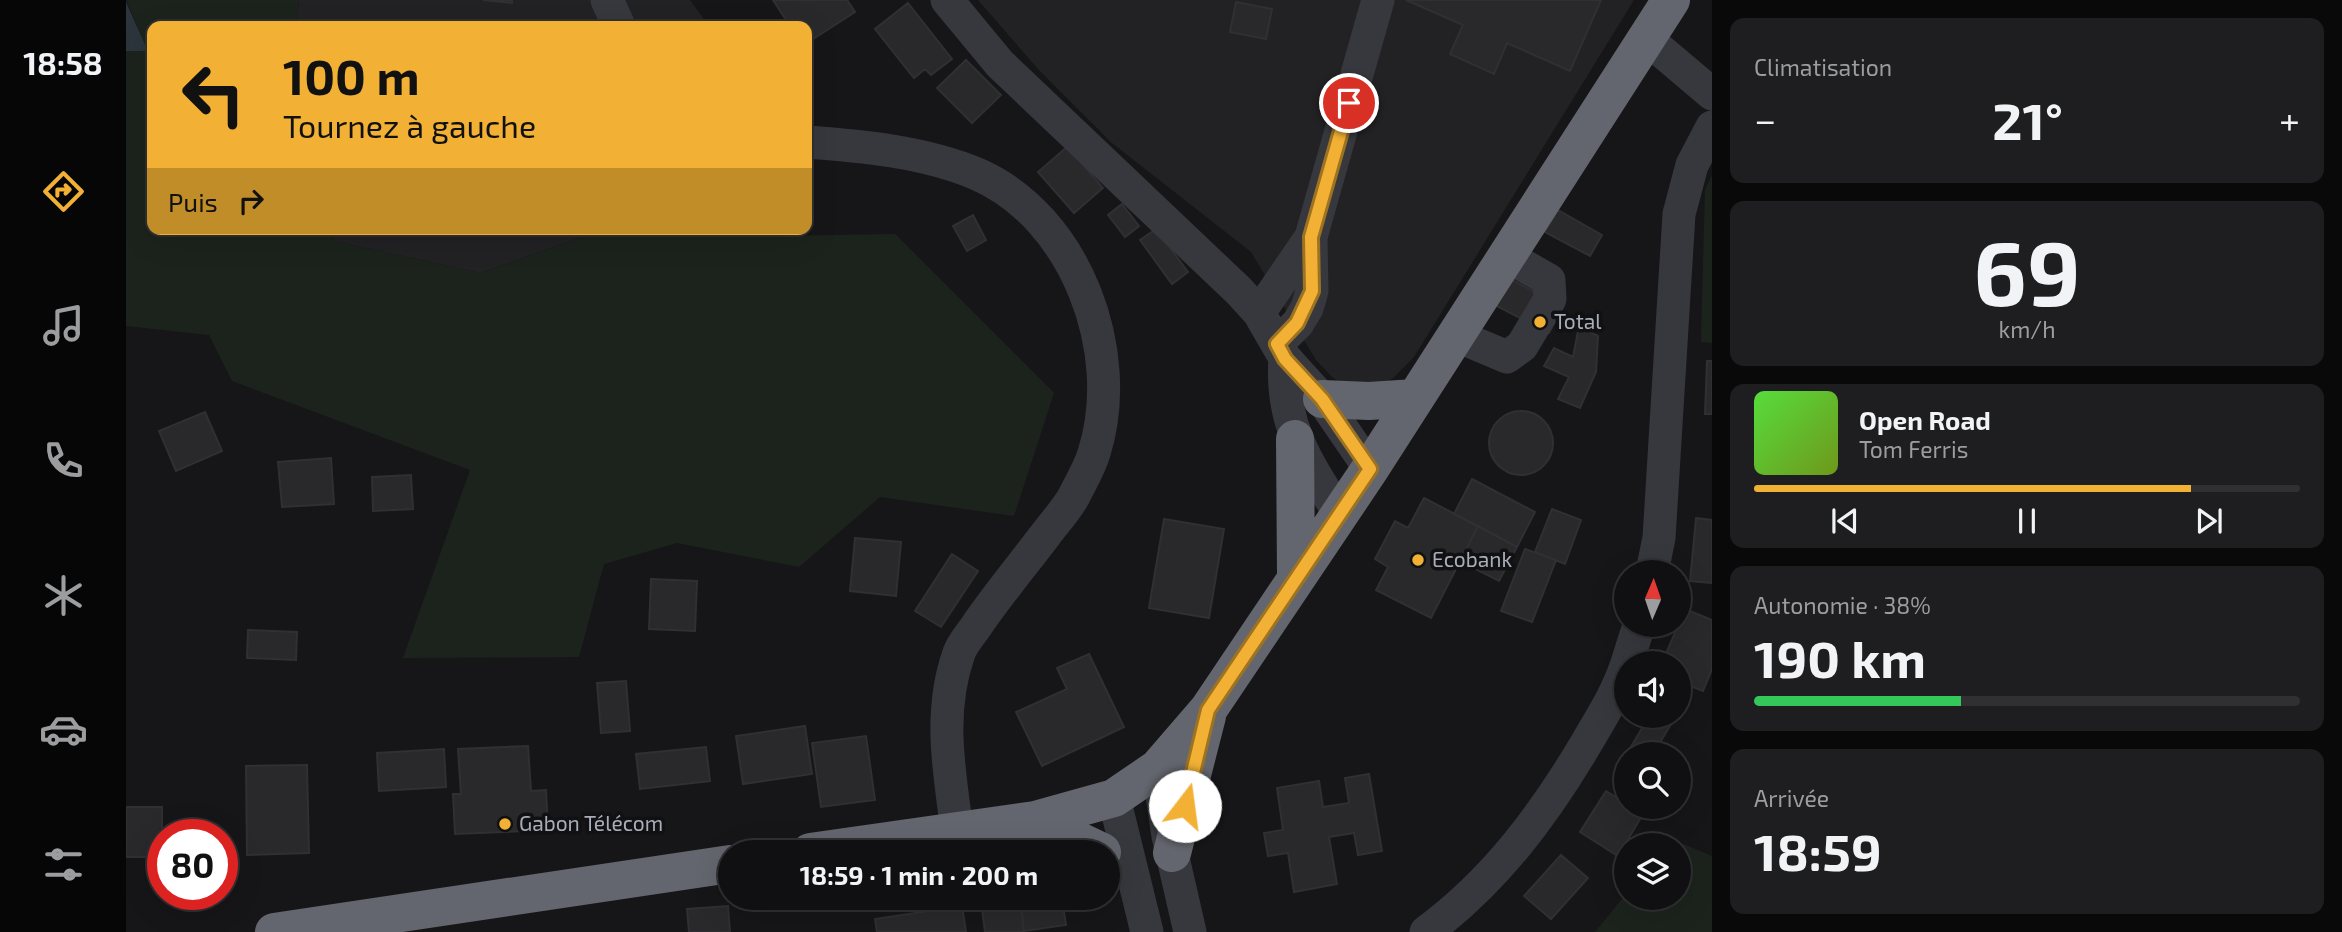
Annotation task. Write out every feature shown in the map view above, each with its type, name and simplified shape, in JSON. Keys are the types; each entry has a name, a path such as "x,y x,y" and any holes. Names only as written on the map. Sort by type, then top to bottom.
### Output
{"highway":[{"path":"890,840 1035,820 1114,798 1158,768 1208,710 1370,469 1671,0"},
{"path":"1322,399 1368,401 1415,398"},
{"path":"1295,439 1296,576"},
{"path":"1172,853 1208,710"},
{"path":"1035,820 1077,840"},
{"path":"274,932 718,866"}],"street":[{"path":"607,0 616,21"},
{"path":"947,0 1000,64 1160,212 1259,313 1281,351 1322,399 1370,469"},
{"path":"1339,512 1295,439 1285,393 1281,351 1307,308 1312,291 1311,237 1378,0"},
{"path":"1646,38 1712,94"},
{"path":"1654,560 1659,538 1679,214 1692,165 1712,127"},
{"path":"812,143 933,159 979,175 1029,205 1058,243 1082,286 1097,327 1104,366 1102,409 1094,453 1072,499 960,650 950,685 945,717 957,830"},
{"path":"1259,313 1311,237"},
{"path":"1455,335 1507,357 1522,346 1550,299 1549,280 1505,255"},
{"path":"1426,932 1470,897 1514,851 1570,771 1614,695"},
{"path":"1158,768 1172,853 1190,932"},
{"path":"1113,840 1114,798"},
{"path":"1120,872 1147,932"}],"shaded area":[{"path":"126,0 299,0 297,21 147,21 147,49"},
{"path":"299,0 690,0 705,21 297,21"},
{"path":"978,0 1634,0 1414,357 1393,378 1375,388 1348,388 1332,377 1316,360 1251,252 1112,143 1037,68"},
{"path":"126,2 147,51 126,51"},
{"path":"126,51 147,51 147,235 332,235 334,241 480,273 588,235 895,234 1054,393 1014,516 880,497 799,567 677,543 604,564 579,657 403,658 470,470 232,381 209,335 126,326"},
{"path":"1712,175 1712,343 1701,342 1705,190"},
{"path":"332,235 588,235 480,273 334,241"},
{"path":"1691,847 1712,856 1712,932 1595,932 1614,909 1691,910"}],"building":[{"path":"483,0 512,0 512,3"},
{"path":"773,0 847,0 855,12 812,40 812,21 787,21"},
{"path":"1406,0 1601,0 1570,71 1507,43 1494,74 1450,54 1463,25"},
{"path":"1236,2 1272,9 1266,39 1230,32"},
{"path":"908,3 952,59 931,75 925,69 914,78 875,29"},
{"path":"966,60 1001,95 972,123 937,88"},
{"path":"1067,147 1103,188 1074,213 1038,172"},
{"path":"1122,204 1139,226 1125,237 1108,215"},
{"path":"1558,210 1602,235 1590,256 1545,232"},
{"path":"973,215 986,240 967,251 953,226"},
{"path":"1156,229 1188,272 1172,284 1140,240"},
{"path":"1510,279 1563,307 1549,333 1495,305"},
{"path":"1579,326 1598,336 1596,372 1580,408 1558,399 1569,377 1544,366 1554,348 1573,357"},
{"path":"1707,361 1712,361 1712,414 1705,414"},
{"path":"1521,411 1533,413 1544,420 1551,431 1551,455 1544,466 1533,473 1521,475 1509,473 1498,466 1491,455 1489,443 1491,431 1498,420 1509,413"},
{"path":"205,412 222,451 176,471 159,431"},
{"path":"331,458 334,504 282,507 278,462"},
{"path":"411,475 413,509 373,511 372,477"},
{"path":"1472,479 1535,512 1517,547 1454,514"},
{"path":"1424,498 1478,526 1431,618 1376,590 1388,567 1375,559 1395,521 1408,528"},
{"path":"1552,509 1581,520 1565,564 1535,552"},
{"path":"1696,518 1712,520 1712,583 1691,581"},
{"path":"1164,519 1224,529 1209,618 1149,608"},
{"path":"1478,526 1517,547 1499,581 1460,561"},
{"path":"855,538 901,542 896,596 850,591"},
{"path":"1525,549 1556,560 1532,622 1501,611"},
{"path":"952,554 978,571 941,627 915,611"},
{"path":"651,579 697,581 695,631 649,629"},
{"path":"1691,611 1712,620 1712,669 1703,691 1691,686 1691,651 1667,651 1673,637 1691,637"},
{"path":"248,630 297,632 296,660 247,658"},
{"path":"1089,654 1124,727 1042,766 1016,712 1067,689 1057,668"},
{"path":"626,681 630,731 601,733 597,683"},
{"path":"805,726 812,774 743,784 736,736"},
{"path":"1642,728 1669,728 1660,742 1634,742"},
{"path":"866,736 875,800 821,807 812,743"},
{"path":"528,746 531,791 546,790 548,830 455,834 453,794 461,794 458,749"},
{"path":"706,747 710,781 640,789 636,754"},
{"path":"444,749 446,787 379,791 377,753"},
{"path":"307,765 309,853 247,855 246,766"},
{"path":"1369,774 1382,851 1358,855 1354,833 1329,837 1337,884 1294,892 1288,853 1268,856 1264,833 1283,830 1277,788 1319,781 1323,807 1349,803 1345,778"},
{"path":"1606,791 1614,796 1614,819 1640,819 1632,833 1614,833 1614,853 1580,832"},
{"path":"126,807 162,807 162,819 147,819 147,857 126,857"},
{"path":"1561,855 1588,878 1551,919 1524,896"},
{"path":"718,907 718,910 728,910 730,932 689,932 687,909"},
{"path":"935,910 963,910 966,932 877,932 875,919"},
{"path":"982,910 1021,910 1024,932 985,932"},
{"path":"1021,910 1064,910 1066,925 1024,931"}],"place":[{"name":"Total","path":"1540,322"},
{"name":"Ecobank","path":"1418,560"},
{"name":"Gabon Télécom","path":"505,824"}],"route":[{"path":"1185,806 1208,710 1370,469 1322,399 1285,359 1277,344 1307,308 1312,291 1311,237 1349,103"}]}
